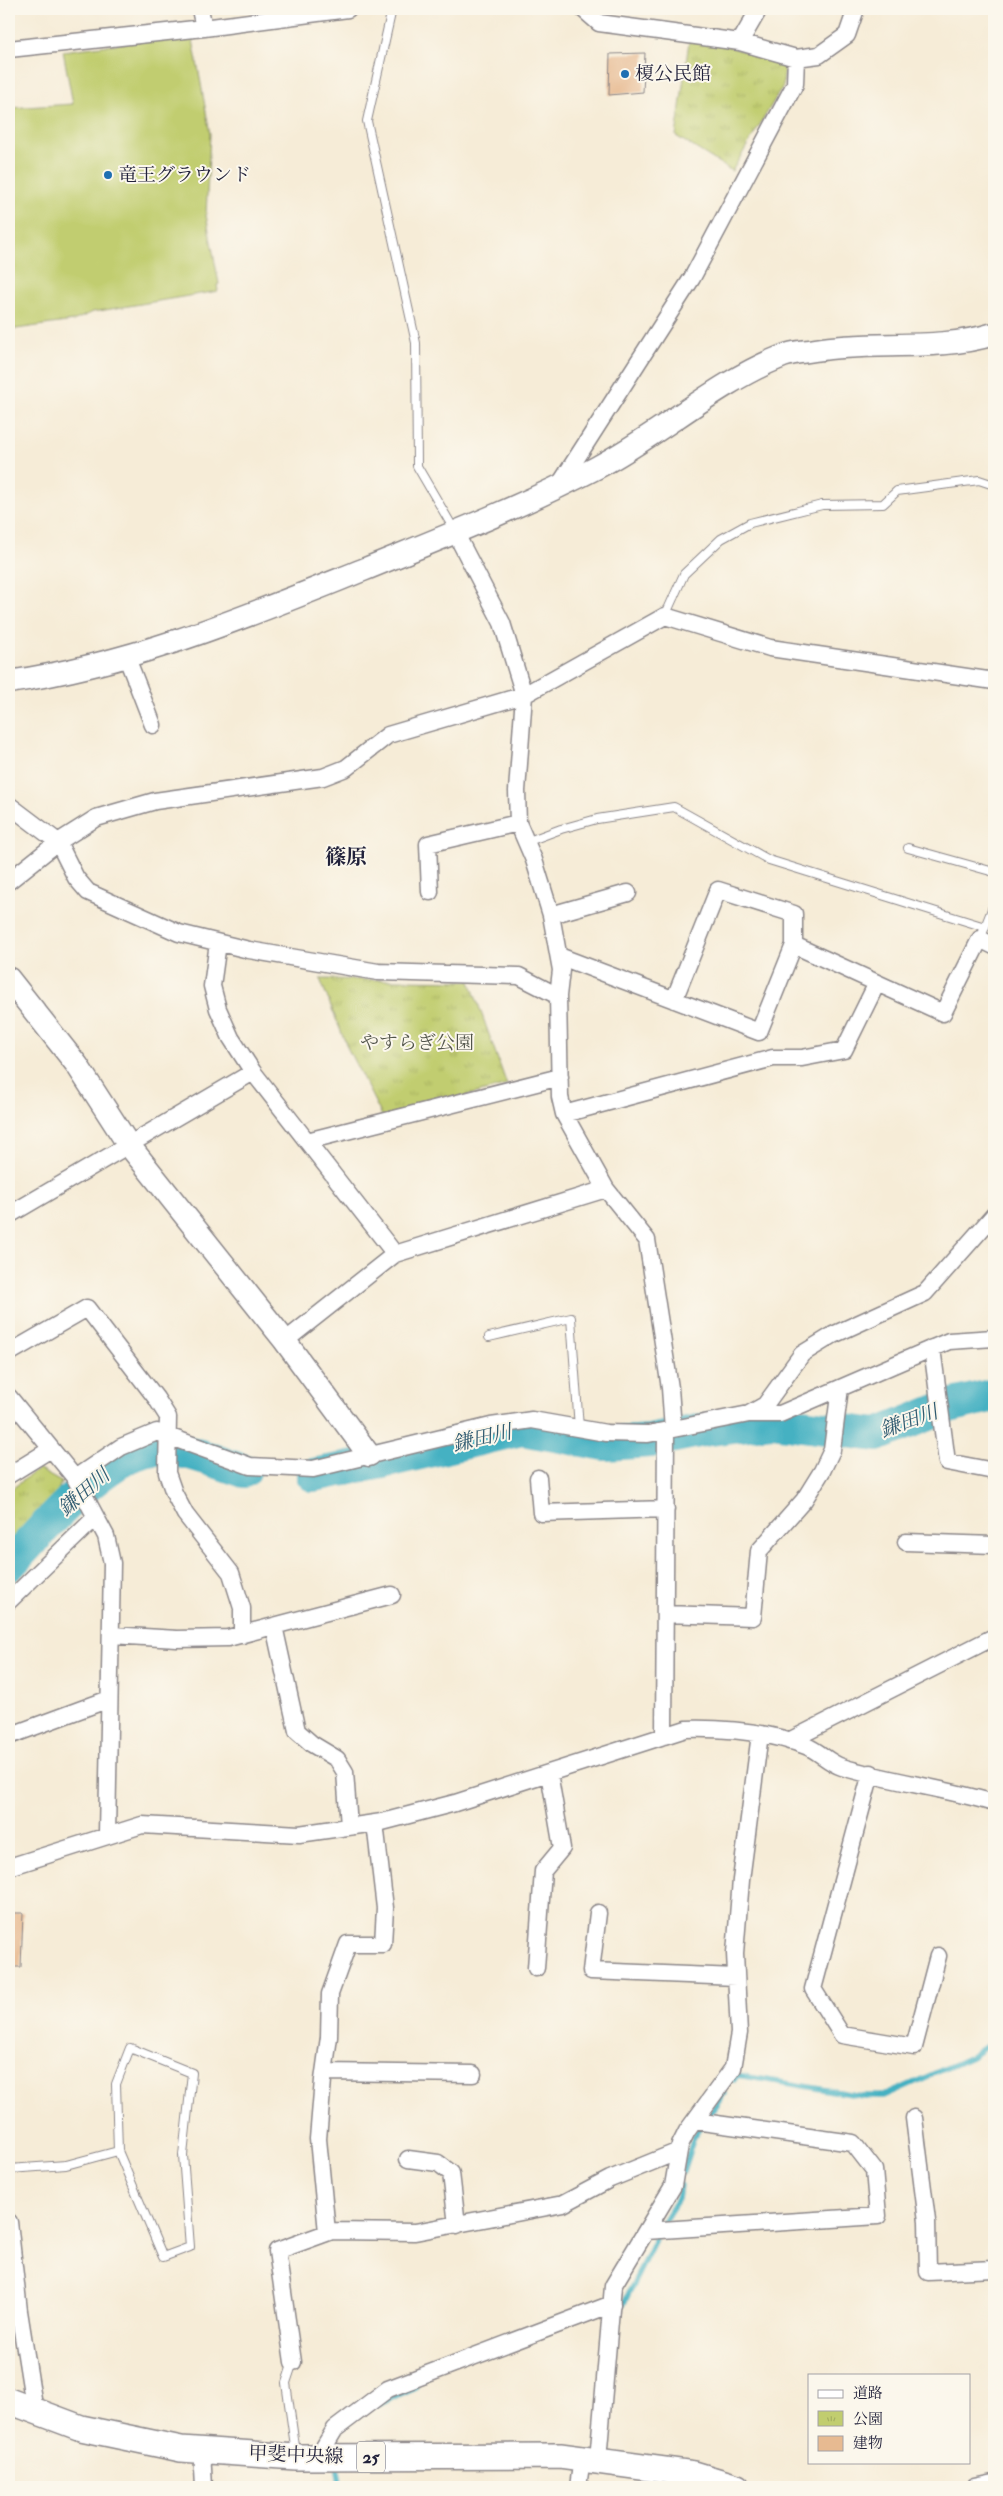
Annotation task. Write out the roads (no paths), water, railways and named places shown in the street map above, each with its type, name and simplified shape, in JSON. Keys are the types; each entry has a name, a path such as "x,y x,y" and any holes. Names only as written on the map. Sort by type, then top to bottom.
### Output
{"main road":[{"name":"甲斐中央線","path":"9,2402 82,2428 122,2438 202,2451 307,2457 560,2456 694,2474 736,2487"}],"street":[{"path":"200,9 204,28"},
{"path":"9,49 204,28 348,9"},
{"path":"583,9 599,24 740,42 796,58 819,55 846,35 856,9"},
{"path":"740,42 758,9"},
{"path":"557,489 692,278 796,84 796,58"},
{"path":"9,682 127,658 215,629 456,532 557,489 602,465 759,366 788,354 854,346 926,345 979,339 994,334"},
{"path":"456,532 502,623 524,695 517,791 518,823 551,915 559,956 561,970 558,996 560,1076 564,1114 606,1188 647,1240 670,1388 666,1509 664,1736"},
{"path":"9,881 58,842 96,818 155,801 323,777 346,768 388,735 524,695 665,616 770,648 994,681"},
{"path":"127,658 153,725"},
{"path":"9,805 58,842 76,878 88,892 179,933 218,943 378,972 518,976 558,996"},
{"path":"430,892 428,844 518,823"},
{"path":"559,956 674,1000 759,1032 794,945 794,914 718,890 674,1000"},
{"path":"551,915 628,893"},
{"path":"794,945 943,1013 986,937"},
{"path":"218,943 212,986 218,1009 231,1038 253,1072 395,1254"},
{"path":"9,978 77,1066 128,1144 284,1341 370,1455"},
{"path":"564,1114 773,1058 802,1058 844,1050 877,983"},
{"path":"9,1215 253,1072"},
{"path":"307,1141 560,1076"},
{"path":"284,1341 395,1254 606,1188"},
{"path":"749,1414 765,1406 802,1354 833,1335 925,1293 994,1215"},
{"path":"9,1353 87,1308 156,1398 168,1417 167,1473 174,1493 185,1514 231,1573 242,1608 242,1635"},
{"path":"75,1478 121,1447 157,1432 250,1466 313,1469 491,1426 532,1420 606,1433 648,1434 749,1414 780,1414 949,1341 994,1338"},
{"path":"932,1348 947,1462 994,1471"},
{"path":"665,1614 753,1617 759,1551 804,1500 822,1471 832,1450 840,1388"},
{"path":"9,1397 75,1478 106,1536 112,1563 107,1834"},
{"path":"9,1475 51,1450"},
{"path":"538,1478 541,1513 666,1509"},
{"path":"9,1601 96,1517"},
{"path":"906,1542 994,1545"},
{"path":"111,1635 177,1639 228,1638 392,1595"},
{"path":"274,1626 297,1731 312,1744 337,1759 345,1772 349,1826"},
{"path":"789,1741 994,1637"},
{"path":"9,1736 109,1699"},
{"path":"9,1866 107,1834 142,1825 299,1834 375,1823 456,1803 686,1729 722,1728 760,1734 808,1746 840,1766 994,1803"},
{"path":"578,2487 590,2459 613,2286 673,2186 679,2151 684,2138 733,2068 739,2033 735,1953 741,1880 760,1734"},
{"path":"536,1968 543,1871 562,1848 549,1773"},
{"path":"871,1773 813,1989 842,2035 914,2047 938,1956"},
{"path":"327,2232 318,2139 329,2037 330,1994 348,1944 383,1944 385,1908 375,1823"},
{"path":"598,1913 591,1971 736,1977"},
{"path":"324,2072 473,2074"},
{"path":"914,2118 928,2221 928,2272 994,2269"},
{"path":"646,2231 878,2216 874,2170 853,2143 695,2120"},
{"path":"293,2362 276,2251 332,2230 415,2232 563,2204 610,2179 679,2151"},
{"path":"408,2159 438,2163 451,2173 457,2225"},
{"path":"9,2222 19,2311 35,2412"},
{"path":"307,2457 335,2429 388,2389 612,2304"},
{"path":"202,2451 204,2487"},
{"path":"975,2487 994,2483"}],"lane":[{"path":"392,9 367,121 416,342 417,466 456,532"},
{"path":"665,616 684,574 721,539 750,523 822,506 883,504 897,491 979,480 994,485"},
{"path":"526,842 561,829 597,820 674,807 769,860 986,937 994,904"},
{"path":"908,848 994,872"},
{"path":"489,1338 571,1318 579,1428"},
{"path":"130,2048 192,2073 183,2155 190,2247 163,2257 118,2151 116,2084 130,2048"},
{"path":"9,2169 66,2165 118,2151"},
{"path":"293,2362 286,2383 307,2457"}],"waterway":[{"name":"鎌田川","path":"313,1475 382,1462 522,1429 605,1444 650,1441 703,1430 772,1421 877,1435 949,1406 994,1395"},
{"name":"鎌田川","path":"9,1565 78,1494 99,1476 140,1452 159,1449 181,1451 244,1471"},
{"path":"734,2080 737,2075 863,2096 884,2096 971,2057 994,2041"},
{"path":"683,2171 694,2137 724,2094"},
{"path":"614,2308 624,2303 663,2223 678,2199 680,2185"},
{"path":"378,2405 415,2387"},
{"path":"336,2462 341,2487"}],"place":[{"name":"榎公民館","path":"625,74"},
{"name":"竜王グラウンド","path":"108,175"}],"district":[{"name":"篠原","path":"346,857"}],"park label":[{"name":"やすらぎ公園","path":"417,1043"}]}
